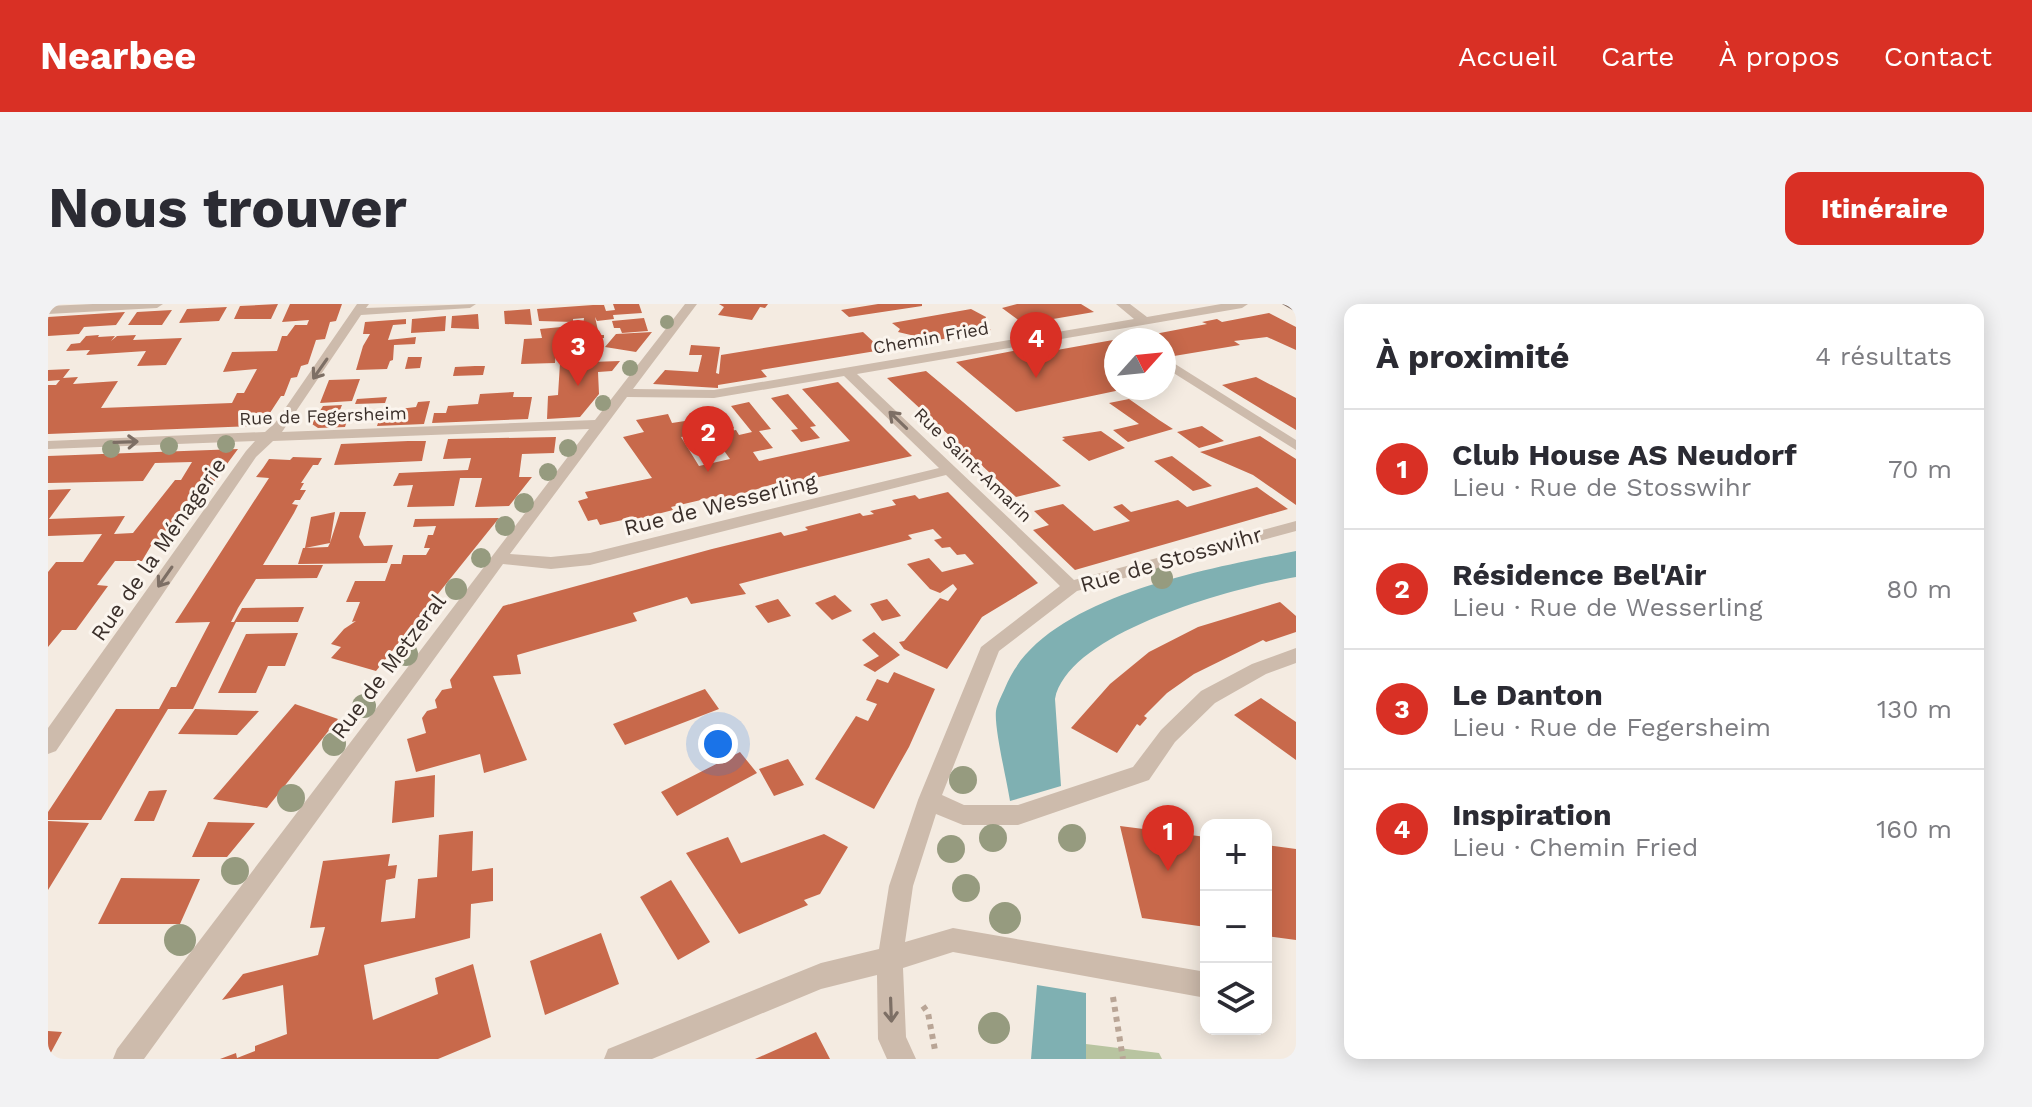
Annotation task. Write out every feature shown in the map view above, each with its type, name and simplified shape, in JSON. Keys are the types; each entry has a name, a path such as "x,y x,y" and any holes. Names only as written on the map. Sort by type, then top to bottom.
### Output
{"main road":[{"path":"1288,304 1296,308"}],"street":[{"path":"48,310 157,304"},
{"path":"361,308 470,304"},
{"name":"Rue de Metzeral","path":"127,1059 498,558 691,304"},
{"path":"1122,304 1144,320"},
{"name":"Chemin Fried","path":"626,393 714,394 1242,304"},
{"name":"Rue de la Ménagerie","path":"48,745 251,454 280,426 361,308"},
{"path":"1176,369 1296,446"},
{"name":"Rue Saint-Amarin","path":"847,371 1071,587"},
{"name":"Rue de Fegersheim","path":"48,445 599,424"},
{"name":"Rue de Wesserling","path":"498,558 551,563 590,559 949,470"},
{"name":"Rue de Stosswihr","path":"902,1059 892,1039 890,959 901,886 929,800 991,647 1071,587 1296,526"},
{"path":"929,800 963,815 1018,815 1141,774 1168,736 1208,697 1259,669 1296,655"},
{"path":"618,1059 821,976 953,940 1200,984"}],"path":[{"path":"1108,968 1123,1059"}],"green space":[{"path":"1086,1044 1159,1053 1162,1059 1086,1059"}],"water":[{"path":"1296,551 1296,577 1235,591 1158,617 1121,633 1090,653 1067,675 1055,699 1061,786 1010,801 997,729 997,708 1024,656 1053,630 1090,609 1131,592 1219,567"},
{"path":"1037,985 1086,993 1086,1059 1031,1059"}],"building":[{"path":"278,304 271,319 234,319 240,306"},
{"path":"290,304 342,304 336,321 330,322 325,339 316,340 308,364 301,366 297,377 291,378 284,396 264,422 254,426 48,434 48,385 56,385 60,380 48,381 48,370 70,369 63,378 78,377 73,384 118,381 101,408 232,403 237,393 244,393 257,369 223,372 232,352 277,351 282,336 287,336 295,325 307,325 309,320 282,322"},
{"path":"613,304 639,304 642,313 613,315 614,319 597,321 595,317 599,335 604,335 604,338 559,344 556,346 555,363 521,364 524,339 542,338 540,329 583,325 584,318 573,319 573,322 539,321 537,309 604,305 606,311 615,310"},
{"path":"719,304 768,304 765,308 760,307 752,320 718,315 724,307"},
{"path":"878,304 922,306 849,317 841,310"},
{"path":"1017,304 1081,304 1094,312 1024,324 1002,308"},
{"path":"227,307 219,321 179,323 187,309"},
{"path":"530,309 532,325 505,324 504,311"},
{"path":"971,309 986,317 989,323 983,324 991,330 922,343 915,336 898,332 900,329 892,323"},
{"path":"172,310 162,325 128,325 137,312"},
{"path":"125,312 116,325 84,327 79,334 48,336 48,317"},
{"path":"1269,313 1296,327 1296,350 1267,337 1234,341 1240,345 1176,356 1176,330 1217,319 1222,322"},
{"path":"478,314 479,329 451,328 452,316"},
{"path":"446,316 445,331 411,333 412,319"},
{"path":"644,318 648,331 622,333 620,328 614,328 612,321"},
{"path":"406,319 406,324 393,325 388,340 416,337 415,344 394,345 393,360 387,369 356,370 370,334 363,334 365,322"},
{"path":"652,332 636,352 605,347 616,334"},
{"path":"863,332 882,350 761,370 767,377 718,385 718,388 653,384 665,370 698,372 702,355 689,355 691,345 720,347 716,373 719,374 721,355"},
{"path":"136,335 133,340 182,338 166,365 137,366 146,351 86,355 90,350 66,351 71,344 80,343 86,336 115,336 111,341 117,336"},
{"path":"1104,342 1104,393 1016,412 956,362 1049,344 1057,350"},
{"path":"408,357 422,357 420,368 405,369"},
{"path":"620,361 612,371 598,372 599,394 580,417 547,419 548,396 558,395 560,363"},
{"path":"485,366 483,375 453,376 455,367"},
{"path":"926,371 1061,486 1016,497 887,378"},
{"path":"1256,377 1296,398 1296,430 1222,385"},
{"path":"360,379 352,401 320,403 329,380"},
{"path":"838,382 912,456 779,486 777,483 721,500 718,496 671,507 673,510 638,519 600,525 597,519 588,521 578,501 588,498 585,492 652,478 623,437 644,432 636,420 668,414 672,423 724,415 734,428 681,437 699,466 730,459 712,434 736,430 739,435 752,432 731,406 749,402 771,429 759,431 773,448 753,452 759,461 850,441 802,389"},
{"path":"514,392 513,397 532,397 528,419 432,423 434,413 446,413 448,406 478,404 480,394"},
{"path":"788,394 816,426 810,427 820,438 801,442 791,430 798,429 771,398"},
{"path":"387,397 385,403 355,404 357,399"},
{"path":"1130,400 1173,429 1128,442 1113,430 1139,424 1109,403"},
{"path":"430,401 424,424 377,426 382,411 416,407 418,402"},
{"path":"342,405 338,415 349,414 345,427 318,428 312,424 323,406"},
{"path":"1202,426 1224,441 1199,448 1177,432"},
{"path":"1101,431 1125,448 1089,461 1062,440 1065,439 1062,437"},
{"path":"1260,436 1296,459 1296,505 1253,475 1200,452"},
{"path":"556,437 554,453 522,454 519,477 532,477 509,506 475,507 482,478 460,478 454,506 407,507 413,485 393,486 399,473 468,470 471,458 443,459 448,439"},
{"path":"426,441 422,461 334,465 341,444"},
{"path":"238,449 177,532 172,532 164,544 152,544 142,561 115,561 97,585 108,586 76,630 62,630 48,647 48,572 56,562 83,562 102,534 48,536 48,490 71,489 49,519 125,516 114,534 133,533 175,480 181,480 192,462 155,463 143,481 48,483 48,456"},
{"path":"1172,456 1212,486 1193,491 1154,461"},
{"path":"293,457 322,458 301,483 304,483 300,490 306,490 300,500 292,504 298,505 263,565 323,565 317,578 256,579 231,622 236,622 193,709 168,709 101,820 48,820 48,812 116,709 159,709 171,687 176,687 210,622 175,623 269,478 256,477 269,459 290,460"},
{"path":"1257,487 1288,509 1075,570 1033,530 1049,525 1034,511 1063,504 1094,531 1130,521 1113,507 1122,504 1131,512 1178,500 1187,507"},
{"path":"948,492 1038,583 982,617 947,669 904,649 899,642 904,641 940,598 948,601 957,589 953,584 940,593 930,589 907,564 929,558 942,572 974,564 965,554 957,555 950,547 942,548 934,540 942,538 933,529 908,535 912,539 739,584 746,594 691,604 687,597 633,613 637,621 517,655 521,674 493,676 527,760 484,773 480,754 416,772 407,739 426,733 422,718 427,711 437,708 435,700 442,690 452,688 450,680 503,606 712,549 781,532 784,536 808,530 805,527 860,513 863,516 874,514 870,511 896,505 892,500 915,495 919,499"},
{"path":"335,512 330,543 340,512 366,512 359,537 364,546 393,545 387,563 298,564 305,548 311,517","holes":["330,543 328,547 306,548"]},
{"path":"499,518 376,671 331,658 341,647 331,644 356,621 352,622 360,602 346,602 355,581 385,581 391,564 401,564 403,555 426,555 430,548 424,548 428,535 433,535 436,526 413,527 415,519"},
{"path":"835,595 852,611 832,620 815,603"},
{"path":"778,599 791,616 768,623 755,606"},
{"path":"887,599 901,616 882,621 870,604"},
{"path":"1280,602 1296,616 1296,632 1266,642 1263,640 1194,674 1167,693 1144,716 1147,718 1140,726 1137,724 1117,753 1071,728 1110,684 1149,652 1198,627"},
{"path":"304,607 298,622 234,622 242,608"},
{"path":"874,632 900,655 875,672 863,665 879,656 862,640"},
{"path":"298,633 285,666 268,666 256,693 218,693 246,634"},
{"path":"894,672 935,689 909,747 874,809 815,779 856,716 868,721 877,704 866,700 877,679 888,683"},
{"path":"705,689 719,709 625,745 613,724"},
{"path":"1261,698 1296,722 1296,760 1234,715"},
{"path":"295,704 338,719 267,808 213,799"},
{"path":"195,709 259,711 237,735 178,734"},
{"path":"740,752 757,773 677,816 661,792"},
{"path":"788,759 804,785 774,796 759,769"},
{"path":"435,775 434,817 392,823 395,781"},
{"path":"167,790 154,821 134,821 149,791"},
{"path":"48,821 89,823 48,890"},
{"path":"208,822 255,823 227,857 192,857"},
{"path":"1120,826 1200,836 1200,926 1142,918"},
{"path":"473,831 472,871 493,868 493,901 471,904 470,938 364,965 373,1020 438,994 435,978 473,964 491,1037 438,1059 220,1059 236,1053 237,1058 255,1051 255,1046 287,1034 283,985 222,1000 243,974 318,955 325,927 310,928 323,861 390,854 388,866 397,865 395,878 386,880 381,922 415,918 418,879 437,877 439,835"},
{"path":"824,834 848,847 820,894 804,900 808,905 739,934 686,853 728,837 741,863"},
{"path":"1272,846 1296,849 1296,940 1272,937"},
{"path":"121,878 200,879 180,924 98,924"},
{"path":"671,880 710,942 678,960 640,897"},
{"path":"601,933 619,984 545,1015 530,961"},
{"path":"48,1031 62,1032 48,1058"},
{"path":"816,1032 830,1059 755,1059"}],"place":[{"name":"Inspiration","path":"1036,378"},
{"name":"Le Danton","path":"578,386"},
{"name":"Résidence Bel'Air","path":"708,472"},
{"name":"Club House AS Neudorf","path":"1168,871"}]}
